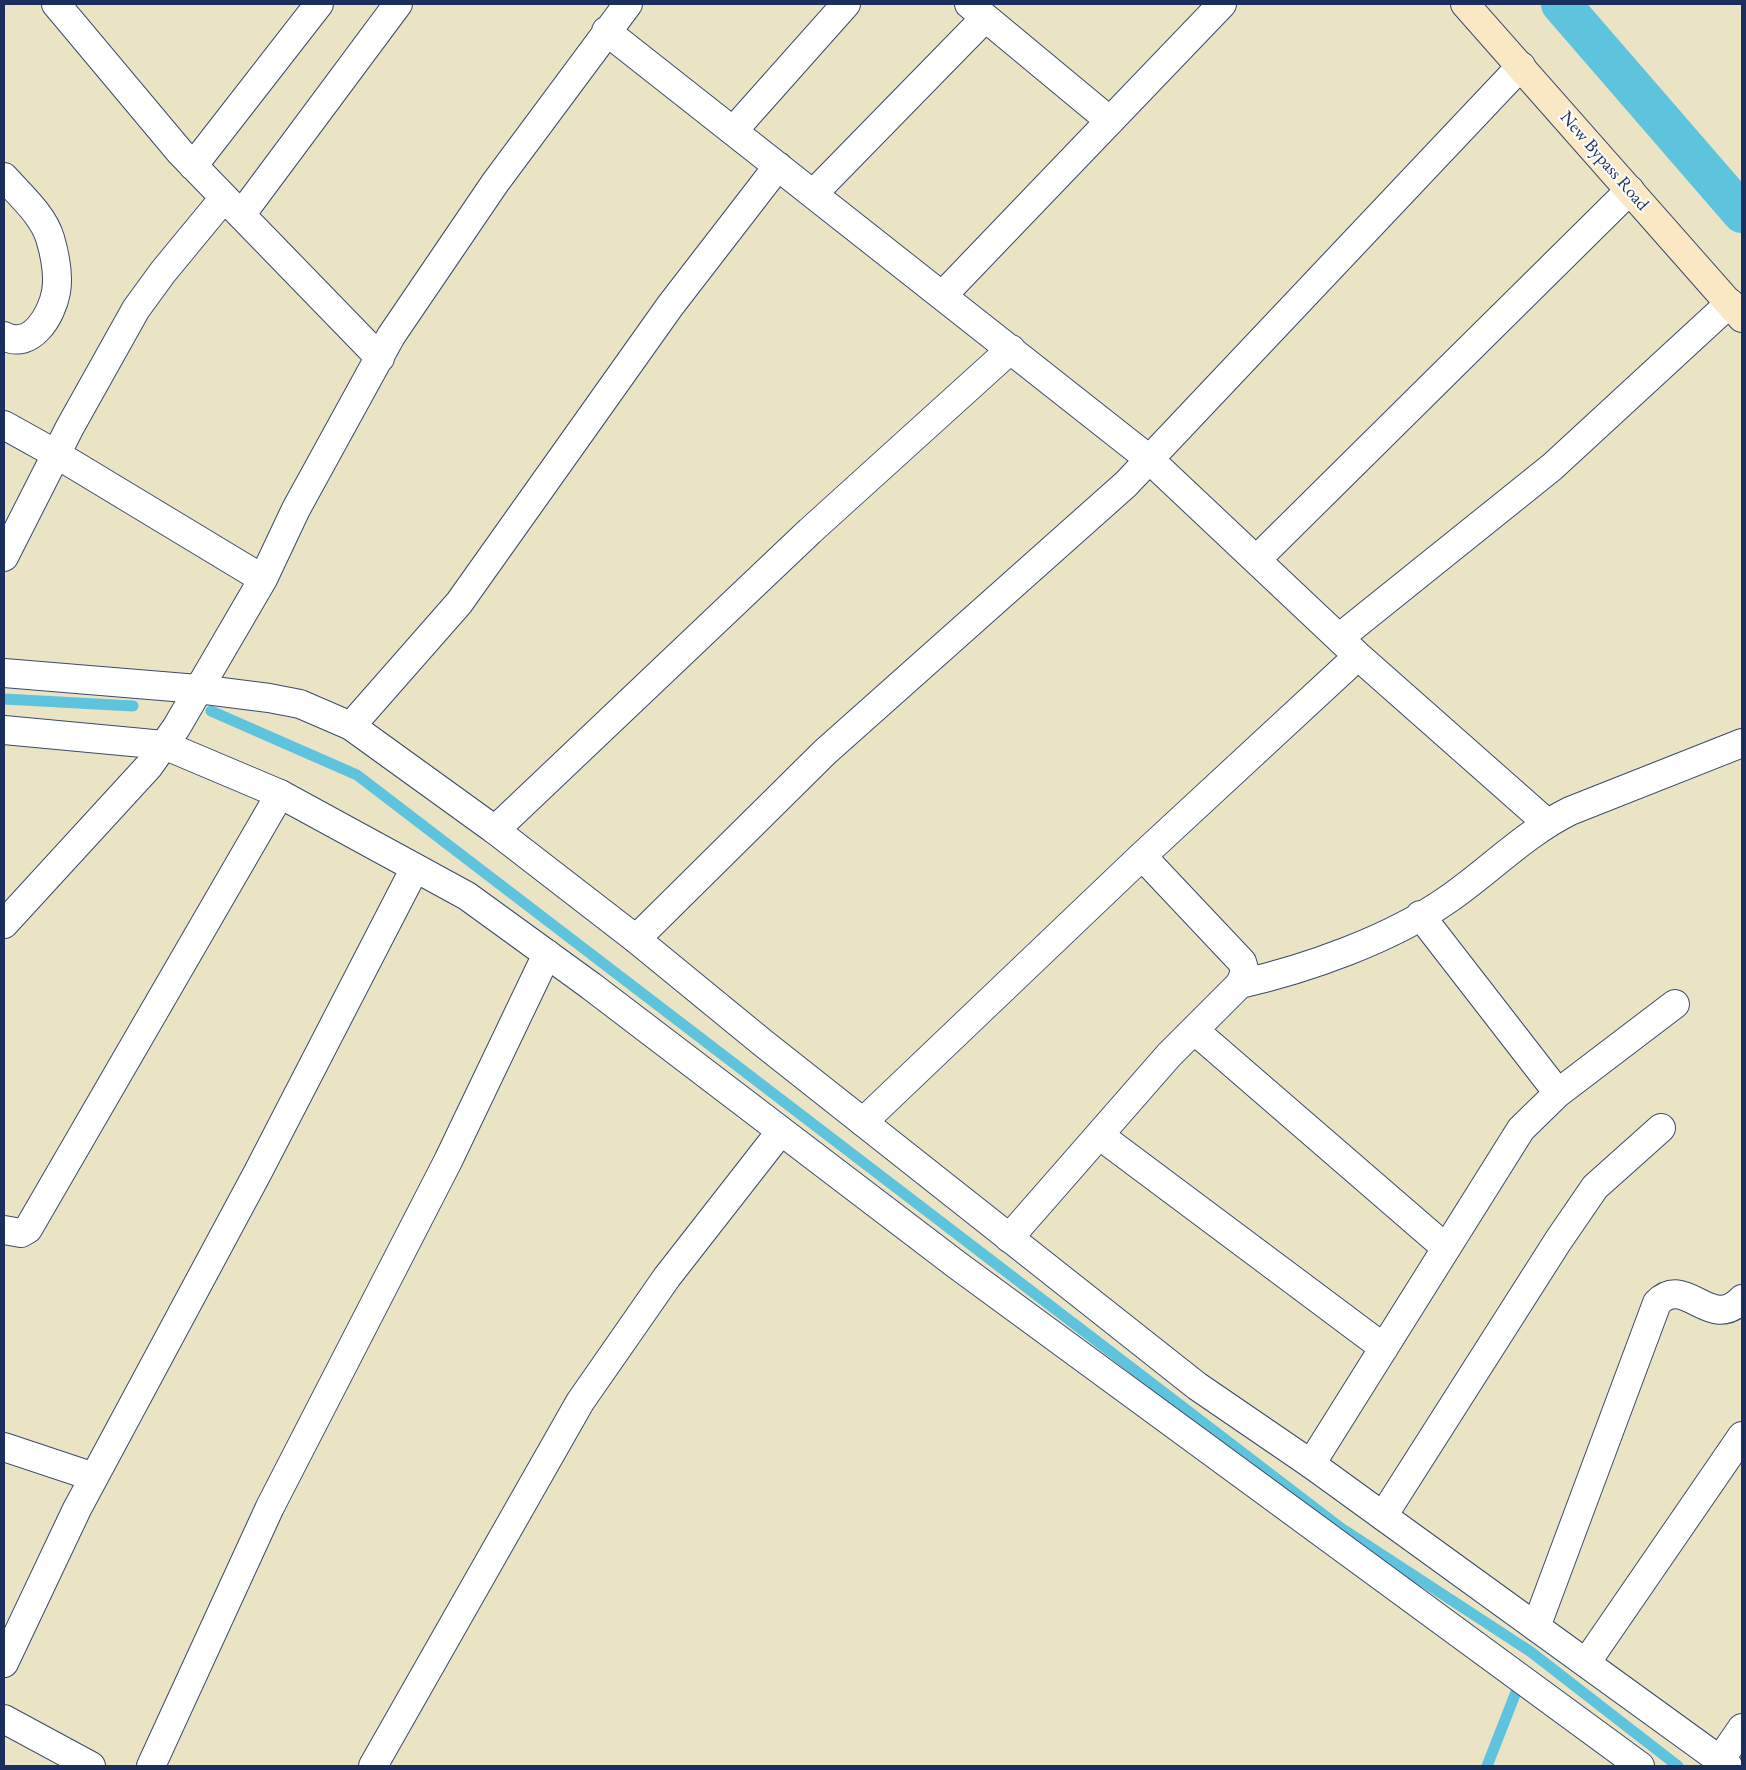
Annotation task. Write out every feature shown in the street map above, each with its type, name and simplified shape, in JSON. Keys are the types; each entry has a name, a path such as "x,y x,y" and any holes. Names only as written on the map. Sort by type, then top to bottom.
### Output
{"main road":[{"name":"New Bypass Road","path":"1466,4 1736,310"}],"street":[{"path":"56,4 193,166 380,358"},
{"path":"193,166 319,4"},
{"path":"4,557 56,454 136,309 162,272 232,207 398,4"},
{"path":"4,924 149,766 164,745 263,579 296,509 391,336 495,184 628,4"},
{"path":"732,131 846,4"},
{"path":"942,296 1222,4"},
{"path":"813,194 977,11 1110,121"},
{"path":"606,32 1150,459 1348,647 1547,823"},
{"path":"636,939 825,752 1126,484 1521,66"},
{"path":"351,726 459,604 670,306 778,166"},
{"path":"4,177 33,209 49,236 56,265 56,292 46,316 32,336 23,340 10,339 4,336"},
{"path":"1256,560 1630,190"},
{"path":"863,1122 1142,856 1348,647 1552,467 1736,310"},
{"path":"495,830 810,531 1011,350"},
{"path":"4,426 56,454 263,579"},
{"path":"4,673 198,689 300,704 351,726 495,830 636,939 863,1122 1197,1386 1311,1464 1724,1763 1742,1728"},
{"path":"4,730 164,745 280,794 467,896 781,1130 957,1265 1640,1766"},
{"path":"1240,984 1275,976 1385,935 1447,900 1547,823 1570,811 1742,743"},
{"path":"4,1230 21,1232 28,1229 280,794"},
{"path":"1009,1238 1194,1030 1240,984 1245,972 1242,962 1142,856"},
{"path":"4,1663 94,1477 258,1172 415,868"},
{"path":"1420,915 1558,1092"},
{"path":"151,1766 270,1508 448,1161 547,954"},
{"path":"1311,1464 1521,1129 1558,1092 1675,1004"},
{"path":"1194,1030 1446,1248"},
{"path":"1383,1516 1558,1241 1595,1187 1660,1128"},
{"path":"373,1766 580,1402 667,1278 781,1130"},
{"path":"1099,1135 1384,1348"},
{"path":"1536,1627 1657,1303 1664,1295 1674,1293 1683,1295 1708,1308 1726,1310 1735,1307 1742,1299"},
{"path":"1586,1663 1742,1436"},
{"path":"4,1447 94,1477"},
{"path":"4,1719 91,1766"}],"waterway":[{"path":"1561,4 1742,213"},
{"path":"4,699 133,706"},
{"path":"211,711 357,775 1341,1528 1531,1652 1678,1766"},
{"path":"1487,1766 1516,1692"}]}
